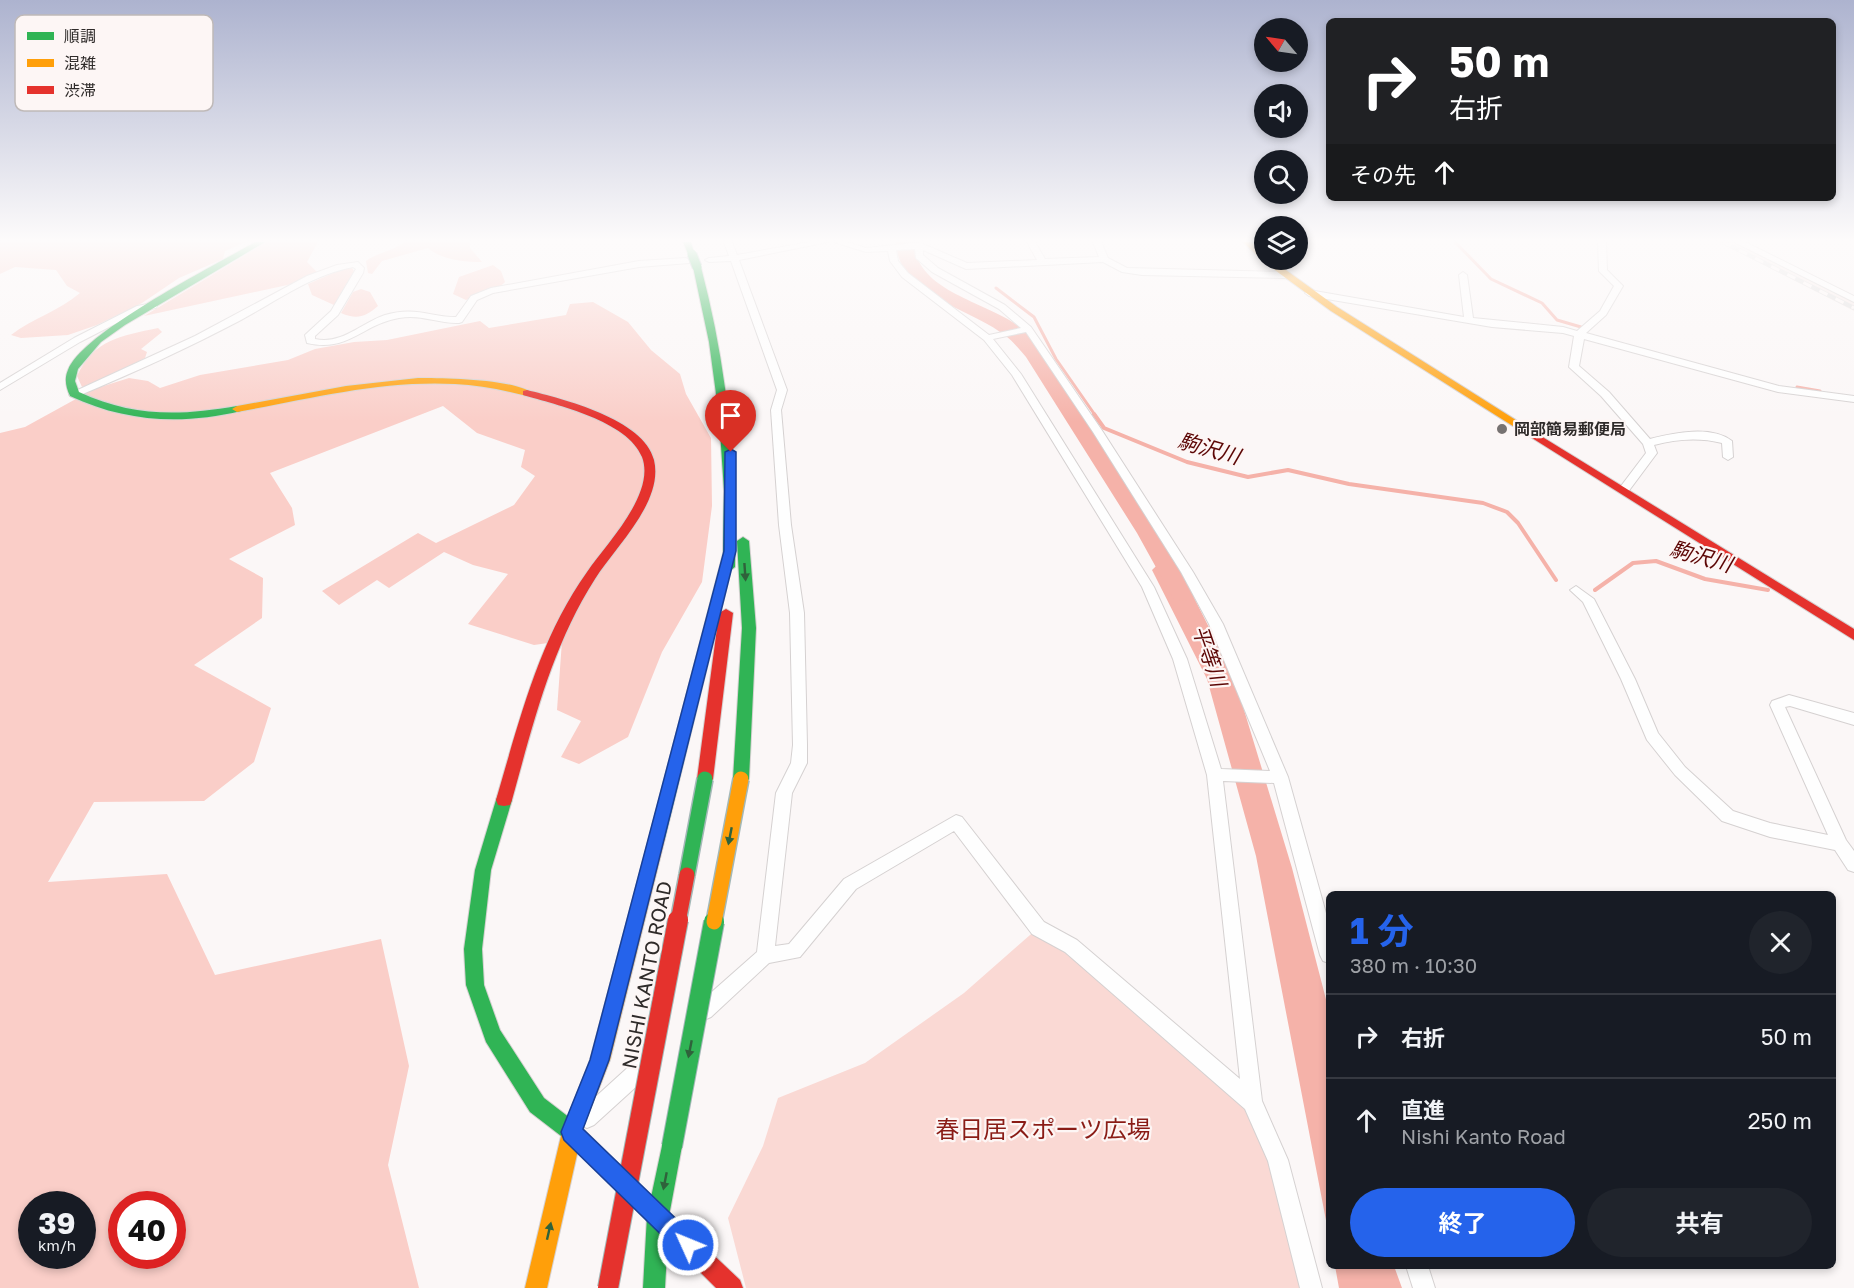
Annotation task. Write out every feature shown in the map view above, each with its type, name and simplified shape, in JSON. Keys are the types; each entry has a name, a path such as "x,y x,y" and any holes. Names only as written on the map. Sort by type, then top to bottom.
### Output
{"main road":[{"path":"160,302 111,332 77,361 69,381 74,394 101,409 139,415 178,417 392,382 427,379 484,382 528,393 620,428 636,437 647,454 649,479 640,501 594,570 552,643 531,703 483,870 473,949 475,985 493,1035 537,1105 572,1132 732,1288"},
{"name":"NISHI KANTO ROAD","path":"608,1288 705,779 726,619 732,496 730,430 721,362 706,302"},
{"path":"1325,302 1854,635"},
{"path":"654,1288 658,1216 741,779 749,628 740,491 730,430"},
{"path":"536,1288 572,1132 600,1060 669,781 730,551"}],"street":[{"path":"74,394 116,377 263,302"},
{"path":"342,302 335,313 310,335 310,341 322,343 346,339 377,322 399,315 423,314 444,321 459,320 471,302"},
{"path":"751,302 782,390 776,410 785,525 797,613 799,763 784,793 765,956"},
{"path":"940,302 987,338 1016,375 1148,587 1180,659 1215,775 1252,1102 1278,1160 1311,1288"},
{"path":"993,302 1028,329 1098,432 1204,603 1256,715 1280,777 1326,944"},
{"path":"1367,302 1469,320 1579,334 1778,389 1854,399"},
{"path":"1467,302 1469,320"},
{"path":"1579,334 1594,324 1612,302"},
{"path":"0,387 77,340 140,308 153,306"},
{"path":"987,338 1028,329"},
{"path":"1579,334 1581,342 1573,356 1574,367 1605,394 1648,443 1652,453 1624,490"},
{"path":"1648,443 1687,434 1705,435 1727,441 1728,457"},
{"path":"1576,590 1588,599 1628,679 1652,736 1680,771 1728,816 1770,830 1840,844"},
{"path":"1854,719 1789,700 1777,705 1840,844 1854,865"},
{"path":"1215,775 1280,777"},
{"path":"572,1132 765,956 794,951 850,884 956,822 1038,928 1071,946 1252,1102"},
{"path":"1418,1269 1424,1288"}],"shaded area":[{"path":"67,302 143,302 97,325 68,335 21,338 11,335"},
{"path":"167,302 208,302 144,316"},
{"path":"347,302 376,302 378,306 361,316 341,313"},
{"path":"593,302 628,322 651,350 680,374 686,394 711,438 712,506 702,582 662,652 628,737 579,764 561,757 581,721 557,710 562,641 534,645 468,624 508,574 473,565 444,552 389,588 377,580 339,605 322,591 418,533 436,543 514,505 535,476 521,467 525,450 477,433 443,406 270,473 292,508 295,525 229,559 263,578 262,618 194,665 271,708 254,762 204,801 94,802 48,882 167,874 215,975 381,939 409,1066 388,1165 419,1288 0,1288 0,433 25,427 94,389 129,378 148,381 160,388 200,375 288,360 315,349 354,342 387,340 480,321 489,328 566,315 570,304"},
{"path":"1837,302 1854,302 1854,311"},
{"path":"158,328 162,332 141,349 147,352 144,361 118,375 82,387 77,376 84,364 100,347 121,337"}],"green space":[{"name":"春日居スポーツ広場","path":"1038,928 1252,1102 1311,1288 746,1288 728,1218 763,1146 778,1098 865,1063 964,993"}],"water":[{"path":"1171,552 1234,677 1292,868 1326,999 1326,1220 1256,856 1207,679 1152,570"},
{"path":"1336,1269 1395,1269 1402,1288 1339,1288"}],"waterway":[{"name":"平等川","path":"961,302 1011,330 1043,366 1149,533 1183,592"},
{"name":"駒沢川","path":"1014,302 1034,317 1056,359 1095,415"},
{"path":"1540,302 1557,320 1581,327"},
{"path":"1797,387 1820,391"},
{"name":"駒沢川","path":"1094,414 1104,428 1187,462 1248,477 1288,470 1349,484 1483,503 1507,512 1518,523 1556,580"},
{"name":"駒沢川","path":"1595,590 1633,563 1656,561 1705,579 1768,590"}],"railway":[{"path":"1842,302 1854,308"}],"traffic: fast":[{"path":"158,302 98,340 73,368 70,381 74,394 113,410 154,416 195,415 237,409"},
{"path":"706,302 725,416 728,453 729,567"},
{"path":"741,779 749,628 743,541"},
{"path":"657,838 730,551"},
{"path":"687,875 705,779"},
{"path":"504,800 483,870 473,949 475,985 493,1035 537,1105 572,1132 630,1189"},
{"path":"672,1146 714,922"},
{"path":"654,1288 658,1216 672,1146"}],"traffic: slow":[{"path":"1325,302 1536,436"},
{"path":"237,409 346,389 418,381 455,381 491,385 527,393"},
{"path":"714,922 741,779"},
{"path":"536,1288 572,1132 600,1060 657,838"}],"traffic: jam":[{"path":"504,800 529,713 561,629 590,576 631,520 647,488 650,473 648,458 641,445 629,434 596,415 527,393"},
{"path":"1536,436 1854,635"},
{"path":"705,779 726,613"},
{"path":"608,1288 687,875"},
{"path":"658,1216 732,1288"}],"place":[{"name":"岡部簡易郵便局","path":"1502,429"}],"route":[{"path":"688,1245 572,1132 600,1060 688,706 730,551 731,452"}]}
